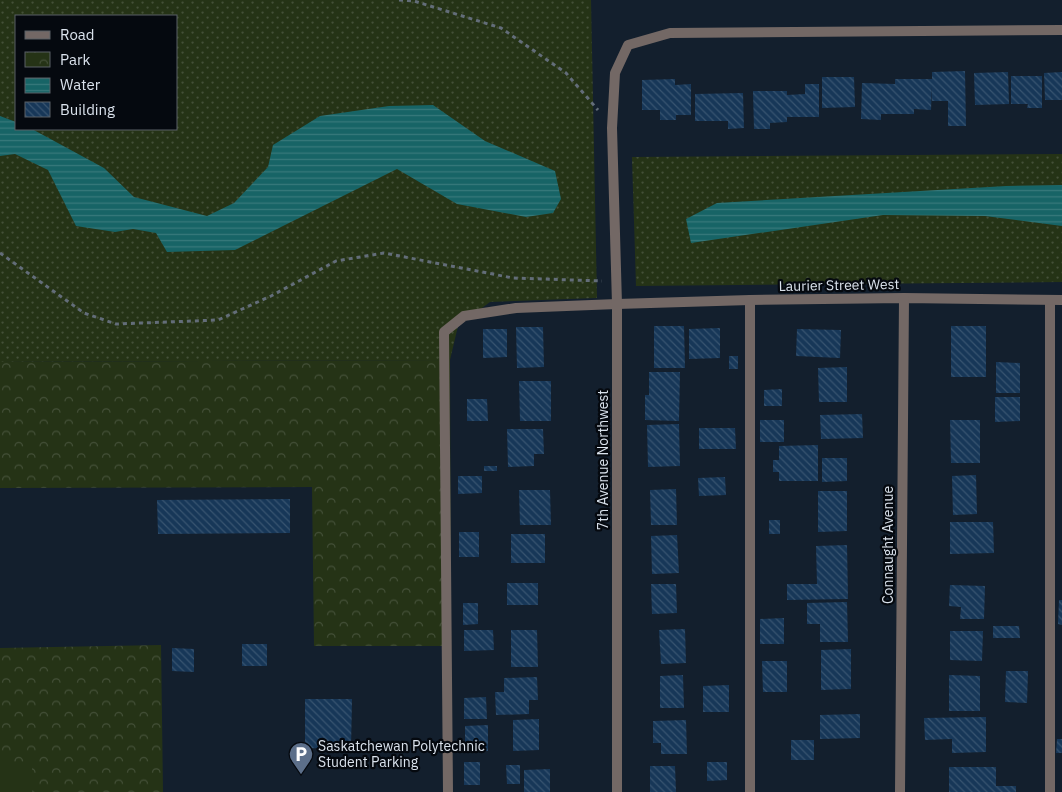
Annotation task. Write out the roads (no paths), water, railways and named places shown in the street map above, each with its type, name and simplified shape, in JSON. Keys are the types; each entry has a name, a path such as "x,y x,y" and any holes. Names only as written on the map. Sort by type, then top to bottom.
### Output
{"street":[{"name":"7th Avenue Northwest","path":"617,792 617,282 612,128 616,73 628,45 670,33 1062,30"},
{"name":"Laurier Street West","path":"448,792 444,332 464,316 516,308 750,300 904,298 1062,300"},
{"name":"Connaught Avenue","path":"900,792 904,298"},
{"path":"750,300 750,792"},
{"path":"1050,300 1050,792"}],"water":[{"path":"433,105 485,141 555,171 561,199 553,213 526,217 457,204 397,169 235,250 167,252 156,233 133,229 115,232 76,226 48,170 15,154 0,156 0,116 15,122 15,130 34,130 104,168 134,197 207,216 234,203 268,167 273,145 320,116 389,106"},
{"path":"1062,185 1062,226 985,216 883,215 691,243 686,219 717,203 1006,186"}],"place":[{"name":"Saskatchewan Polytechnic Student Parking","path":"301,775"}]}
